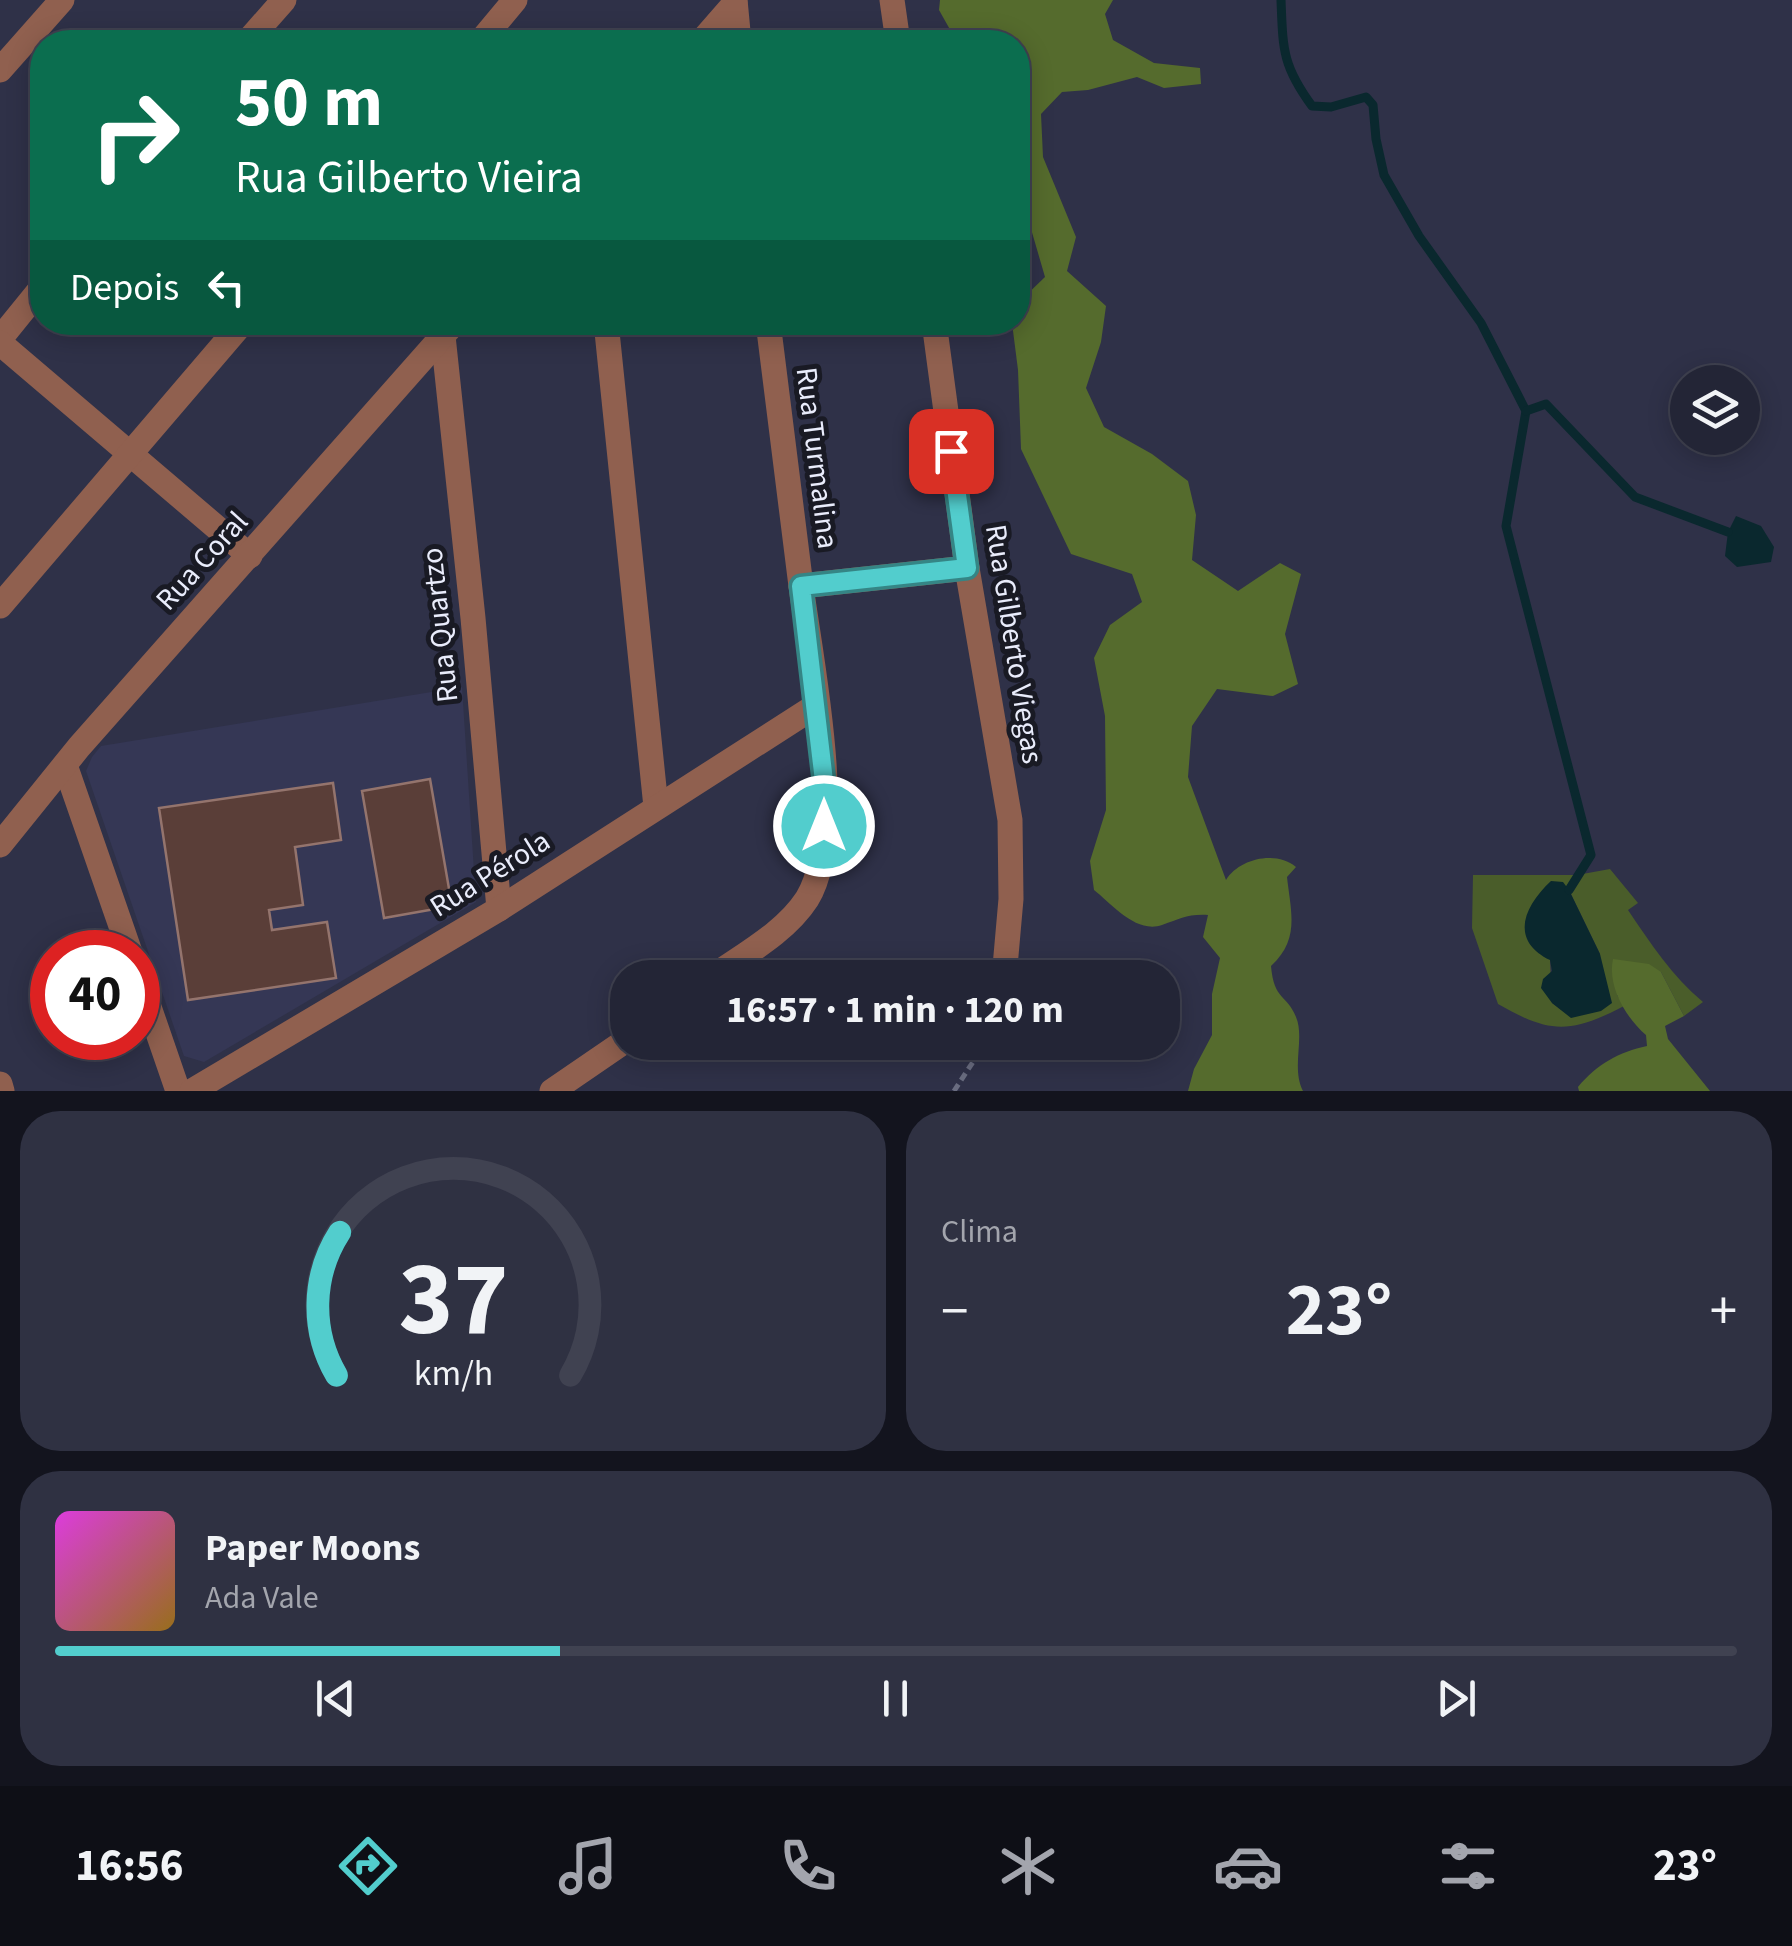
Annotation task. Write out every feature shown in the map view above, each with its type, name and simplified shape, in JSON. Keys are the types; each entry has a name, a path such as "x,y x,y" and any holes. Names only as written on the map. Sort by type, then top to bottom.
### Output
{"street":[{"path":"35,30 62,0"},
{"path":"258,30 284,0"},
{"path":"490,30 516,0"},
{"path":"892,0 896,30"},
{"path":"710,30 735,2"},
{"path":"735,2 738,30"},
{"path":"0,70 30,36"},
{"path":"30,302 0,341 250,556"},
{"path":"0,606 232,335"},
{"name":"Rua Coral","path":"0,845 65,764 444,335"},
{"name":"Rua Quartzo","path":"449,335 499,909"},
{"path":"607,335 656,808"},
{"name":"Rua Turmalina","path":"735,960 788,921 808,898 818,868 824,826 817,705 770,335"},
{"name":"Rua Gilberto Viegas","path":"936,335 967,568 1010,820 1011,899 1006,960"},
{"path":"801,586 967,568"},
{"name":"Rua Pérola","path":"192,1091 499,909 817,705"},
{"path":"65,764 122,930"},
{"path":"160,1038 178,1091"},
{"path":"552,1091 610,1051"}],"path":[{"path":"954,1091 974,1060"}],"shaded area":[{"path":"1736,516 1761,526 1774,547 1771,562 1737,567 1725,556 1728,532"},
{"path":"462,687 476,902 204,1062 184,1056 160,986 160,930 141,930 86,771 101,746"},
{"path":"1551,881 1563,882 1569,890 1600,954 1612,1003 1601,1011 1571,1018 1541,988 1543,979 1552,971 1550,960 1529,943 1525,922 1534,901"}],"green space":[{"path":"940,0 1113,0 1105,14 1113,40 1154,63 1200,68 1201,84 1164,88 1137,77 1088,90 1062,92 1041,114 1043,157 1076,237 1067,271 1106,306 1101,342 1086,388 1104,427 1152,454 1188,481 1196,515 1192,560 1238,591 1280,563 1301,574 1285,634 1298,684 1273,696 1217,689 1192,726 1188,777 1226,880 1239,867 1258,859 1278,859 1296,867 1287,877 1290,935 1271,966 1275,986 1298,1025 1298,1073 1303,1091 1188,1091 1194,1069 1212,1035 1212,994 1220,958 1203,937 1208,915 1189,916 1152,927 1134,922 1094,890 1090,861 1106,810 1105,716 1094,658 1110,625 1142,602 1132,574 1071,554 1021,449 1014,335 1030,335 1030,291 1045,277 1030,225 1030,30 950,30 939,10"},
{"path":"1610,869 1638,903 1628,910 1645,935 1703,1002 1684,1016 1661,972 1617,995 1624,1006 1574,1026 1532,1021 1498,1004 1472,928 1473,875 1577,875","holes":["1569,890 1600,954 1582,1014 1571,1017 1552,1003 1550,960"]},
{"path":"1613,959 1649,964 1661,972 1684,1016 1665,1026 1668,1039 1710,1091 1579,1091 1585,1079 1601,1066 1647,1046 1646,1035 1625,1011 1616,990"}],"building":[{"path":"430,779 452,906 384,918 362,791"},
{"path":"333,783 341,840 295,847 303,905 269,910 272,930 327,922 336,978 188,1000 159,808"}],"waterway":[{"path":"1281,0 1286,56 1302,92 1312,106 1331,107 1366,97 1373,105 1384,175 1419,236 1481,323 1526,411 1506,526 1591,855 1569,890"},
{"path":"1526,411 1546,404 1635,497 1728,532"}],"route":[{"path":"824,826 817,705 801,586 967,568 951,451"}]}
